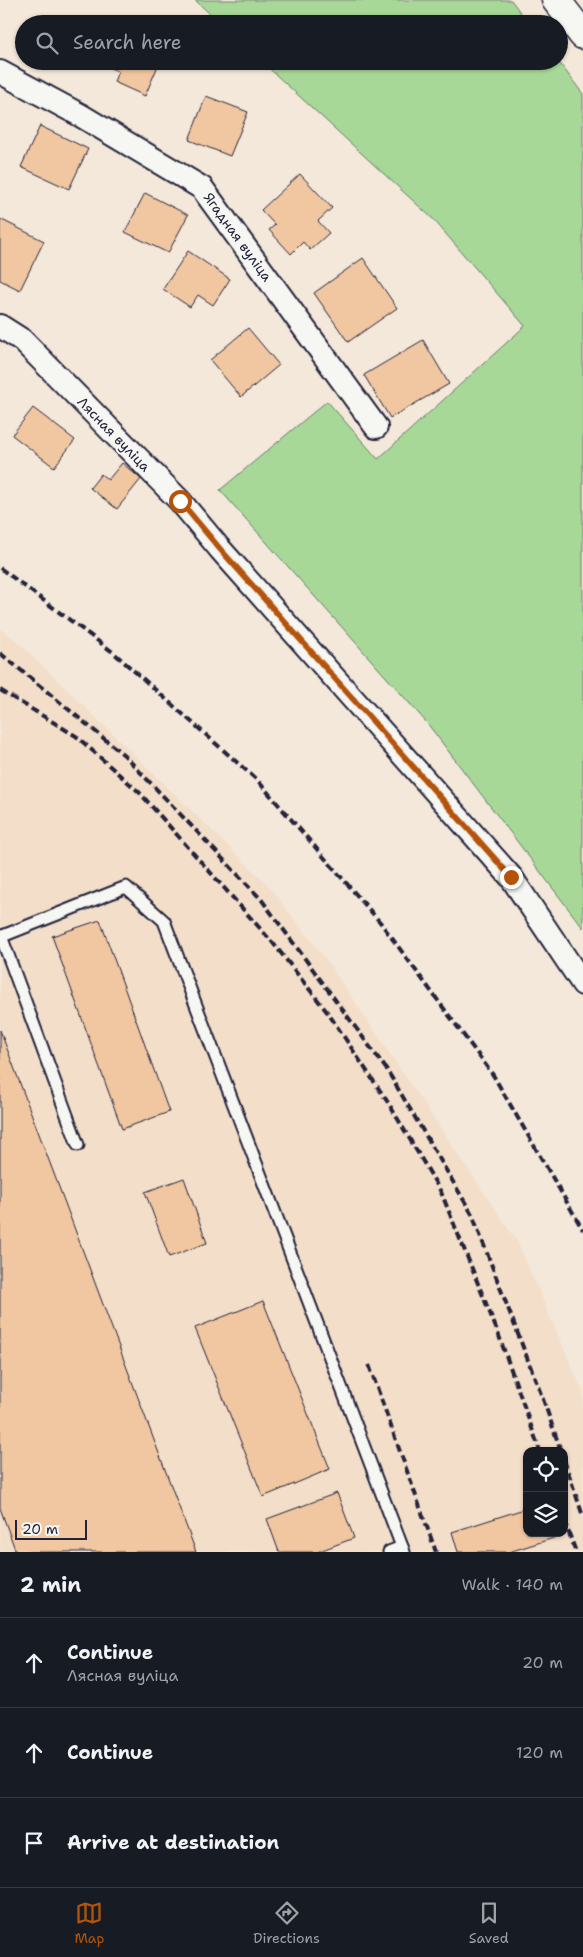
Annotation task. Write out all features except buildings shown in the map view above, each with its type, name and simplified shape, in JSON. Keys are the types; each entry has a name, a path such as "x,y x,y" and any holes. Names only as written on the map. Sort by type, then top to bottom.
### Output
{"main road":[{"path":"556,0 568,15"},
{"path":"568,16 583,35"}],"street":[{"name":"Ягадная вуліца","path":"0,72 80,116 202,188 376,427"},
{"name":"Лясная вуліца","path":"0,326 22,340 180,501 220,549 511,877 583,984"}],"lane":[{"path":"78,1144 0,937 126,887 164,921 403,1550 388,1552"}],"shaded area":[{"path":"0,629 17,641 267,884 327,961 518,1243 583,1393 583,1552 0,1552"}],"green space":[{"path":"195,0 511,0 522,15 211,15"},
{"path":"271,70 565,70 583,94 583,928 427,723 220,490 327,401 378,459 525,326 433,219"}],"railway":[{"path":"0,568 114,653 258,781 380,922 493,1075 583,1230"},
{"path":"0,653 124,755 261,899 387,1070 472,1214 560,1447"},
{"path":"0,690 76,736 139,792 273,943 328,1013 389,1104 441,1192 498,1333 539,1447"},
{"path":"369,1365 436,1552"},
{"path":"568,1472 583,1516"},
{"path":"568,1531 576,1552"}],"route":[{"path":"180,501 220,549 511,877"}]}
